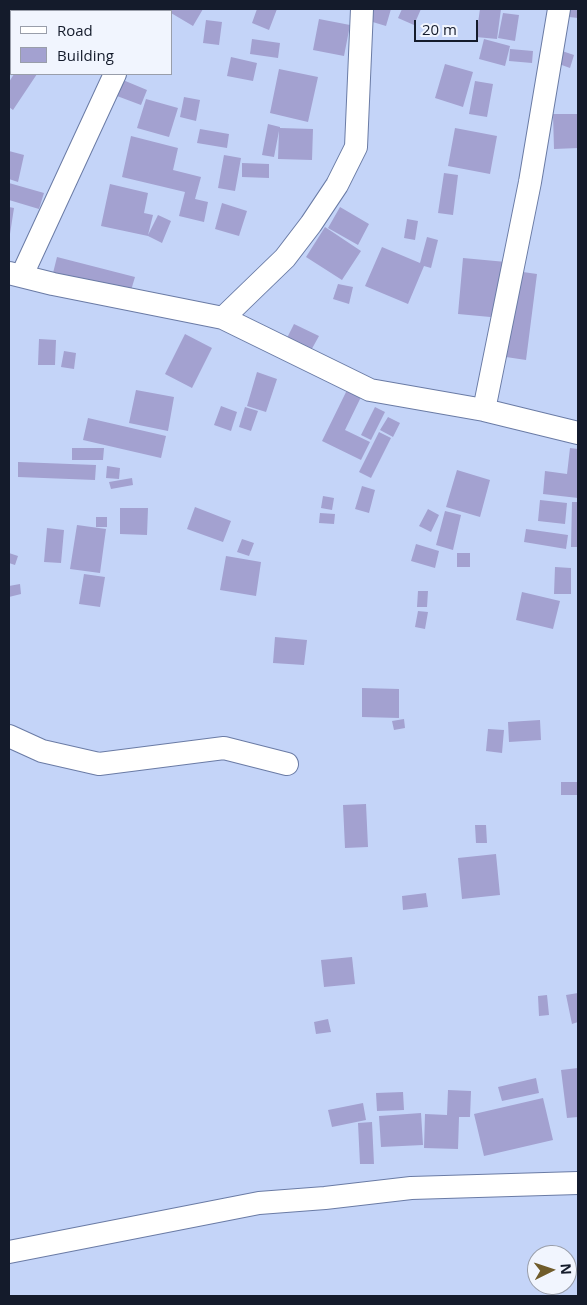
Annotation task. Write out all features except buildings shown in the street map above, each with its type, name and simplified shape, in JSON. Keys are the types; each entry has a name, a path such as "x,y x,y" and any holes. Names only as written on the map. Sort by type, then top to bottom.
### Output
{"street":[{"path":"223,318 285,258 337,185 356,146 362,9"},
{"path":"484,410 536,153 559,9"},
{"path":"115,75 16,274 53,284 223,318 370,390 484,410 578,433"},
{"path":"9,736 42,751 99,764 224,748 287,764"},
{"path":"9,1252 259,1203 411,1188 578,1183"}]}
